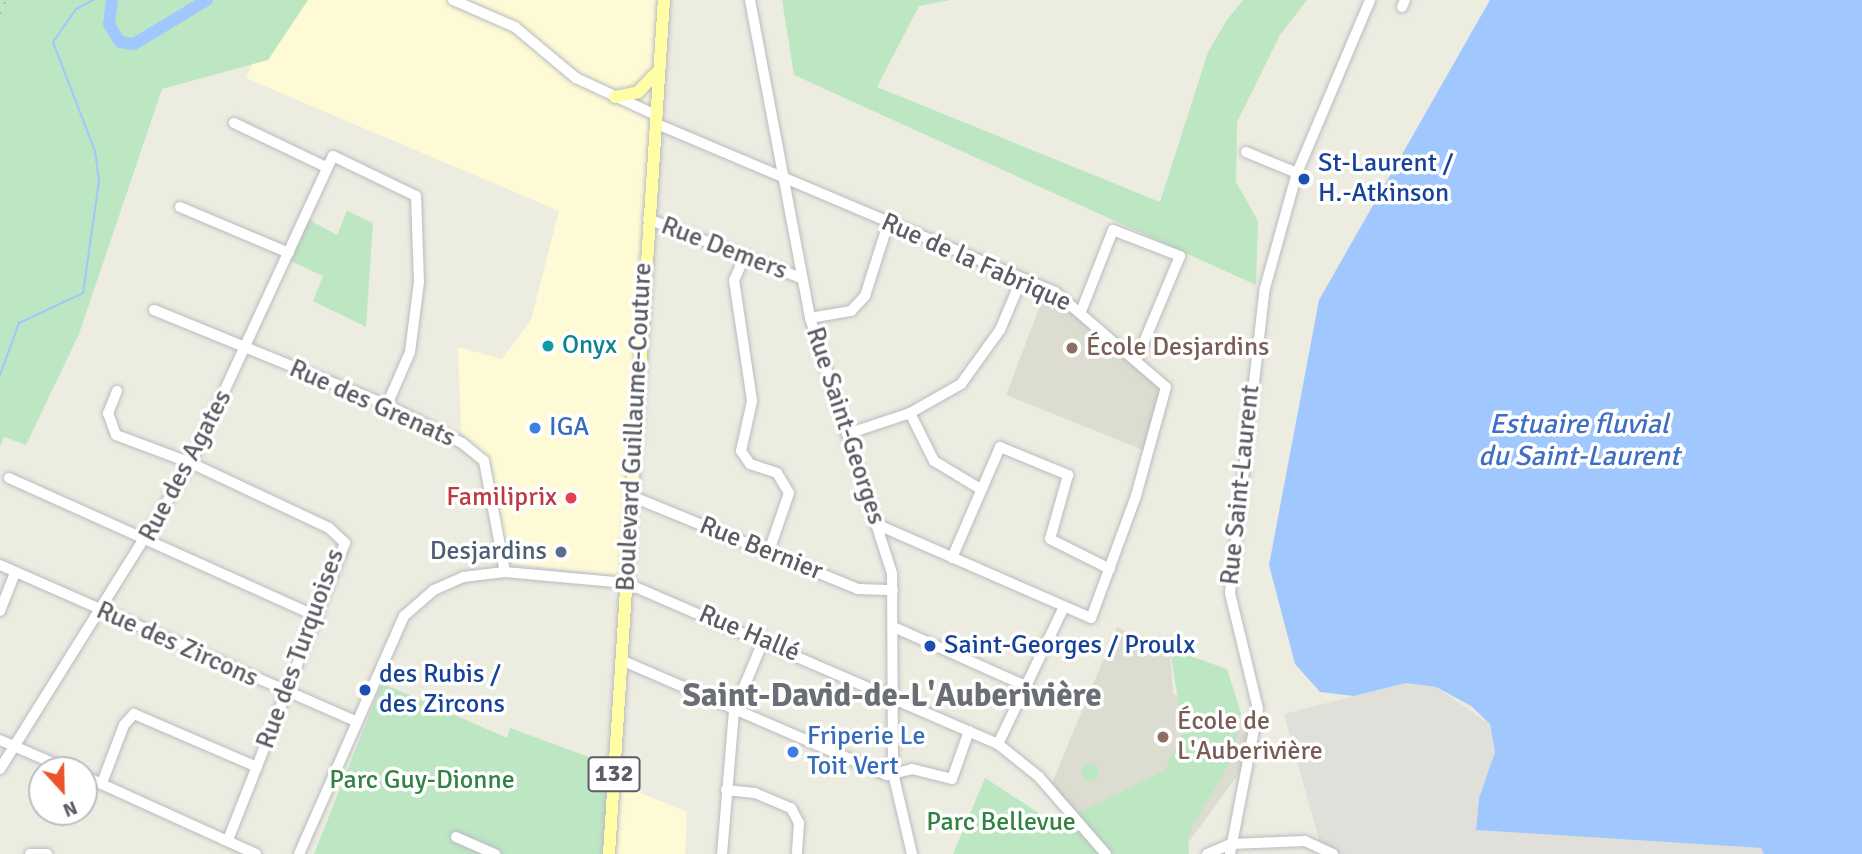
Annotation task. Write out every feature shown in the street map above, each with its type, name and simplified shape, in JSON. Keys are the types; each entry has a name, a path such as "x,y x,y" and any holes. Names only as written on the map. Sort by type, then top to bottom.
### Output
{"main road":[{"name":"Boulevard Guillaume-Couture","path":"609,854 664,0"},
{"path":"615,97 638,92 659,70"}],"street":[{"name":"Rue de la Fabrique","path":"453,0 515,27 563,70 657,120 782,178 1022,278 1082,309 1161,378 1167,399 1091,618 1063,609"},
{"name":"Rue Saint-Georges","path":"750,0 810,318 876,524 893,590 896,628 890,696 893,773 912,854"},
{"name":"Rue Saint-Laurent","path":"1230,849 1258,709 1232,621 1231,576 1265,288 1297,173 1370,0"},
{"path":"234,123 326,167 332,156 416,196 419,282 410,352 387,405"},
{"path":"1246,152 1297,173"},
{"name":"Rue des Agates","path":"0,769 18,749 146,542 191,463 247,348 326,167"},
{"path":"180,207 289,253"},
{"name":"Rue Demers","path":"648,219 801,278"},
{"path":"810,318 851,311 865,296 888,223"},
{"path":"1082,309 1113,230 1181,256 1137,359"},
{"path":"744,258 734,280 752,401 741,451 750,464 777,474 789,493 769,551"},
{"path":"847,434 910,413 961,384 983,357 1022,278"},
{"name":"Rue des Grenats","path":"154,310 387,405 462,443 484,461 505,572"},
{"name":"Rue des Turquoises","path":"117,391 108,413 116,435 191,463 339,535 345,543 228,840"},
{"path":"910,413 934,461 979,488"},
{"path":"952,558 979,488 1000,447 1062,468 1069,483 1050,539 1110,569"},
{"path":"9,478 146,542 318,617"},
{"name":"Rue Bernier","path":"631,496 858,589 893,590"},
{"path":"876,524 1063,609 1028,687 998,744"},
{"name":"Rue des Zircons","path":"0,565 355,721"},
{"name":"Rue Hallé","path":"299,854 355,721 404,616 434,590 463,577 505,572 626,583 764,639 998,744 1039,777 1106,854"},
{"path":"0,611 15,573"},
{"path":"896,628 1028,687"},
{"path":"722,854 734,711 764,639"},
{"path":"621,660 734,711 893,773 912,769 953,779 969,731"},
{"path":"102,783 124,725 134,714 257,767"},
{"path":"0,740 35,756"},
{"path":"98,781 256,854"},
{"path":"726,790 755,793 791,808 799,822 797,854"},
{"path":"456,837 495,854"},
{"path":"1207,854 1230,849 1312,841 1333,854"},
{"path":"30,854 47,854"}],"shaded area":[{"path":"284,0 659,0 633,578 497,561 482,463 461,431 458,347 502,359 531,320 559,211 246,78"},
{"name":"École Desjardins","path":"1046,290 1159,382 1167,399 1148,452 1006,395"},
{"name":"École de L'Auberivière","path":"1117,627 1170,649 1173,694 1256,724 1250,758 1180,854 1106,854 1050,788"},
{"path":"1406,683 1436,687 1490,724 1495,752 1479,798 1476,830 1761,848 1764,854 1323,854 1284,714"},
{"path":"619,784 687,812 685,854 608,854"}],"green space":[{"path":"0,0 308,0 268,60 162,89 79,334 26,445 4,437 0,447"},
{"path":"782,0 951,0 919,6 877,87 1160,202 1208,52 1227,20 1243,0 1307,0 1280,35 1237,122 1236,182 1258,221 1256,285 794,75"},
{"path":"347,211 373,223 366,327 313,301 323,276 286,259 304,217 337,235"},
{"name":"Parc Bellevue","path":"1170,649 1227,669 1241,713 1232,759 1188,834 1189,854 953,854 985,778 1056,824 1165,770 1183,733"},
{"name":"Parc Guy-Dionne","path":"382,683 507,738 510,728 611,765 605,854 314,854"},
{"path":"1090,763 1096,766 1099,772 1096,778 1090,781 1084,778 1081,772 1084,766"}],"water":[{"name":"Estuaire fluvial du Saint-Laurent","path":"1490,0 1862,0 1862,854 1764,854 1761,848 1476,830 1479,798 1495,752 1490,724 1471,706 1436,687 1406,683 1354,696 1320,692 1295,664 1269,565 1319,300"}],"waterway":[{"path":"0,375 19,323 83,293 99,180 95,151 53,42 76,9 93,0"},
{"path":"112,0 109,24 120,42 134,44 207,0"}],"railway":[{"path":"0,14 6,0"}],"place":[{"name":"St-Laurent / H.-Atkinson","path":"1304,179"},
{"name":"Onyx","path":"548,346"},
{"name":"École Desjardins","path":"1072,348"},
{"name":"IGA","path":"535,428"},
{"name":"Familiprix","path":"571,498"},
{"name":"Desjardins","path":"561,552"},
{"name":"Saint-Georges / Proulx","path":"930,646"},
{"name":"des Rubis / des Zircons","path":"365,690"},
{"name":"École de L'Auberivière","path":"1163,737"},
{"name":"Friperie Le Toit Vert","path":"793,752"}],"district":[{"name":"Saint-David-de-L'Auberivière","path":"892,696"}]}
